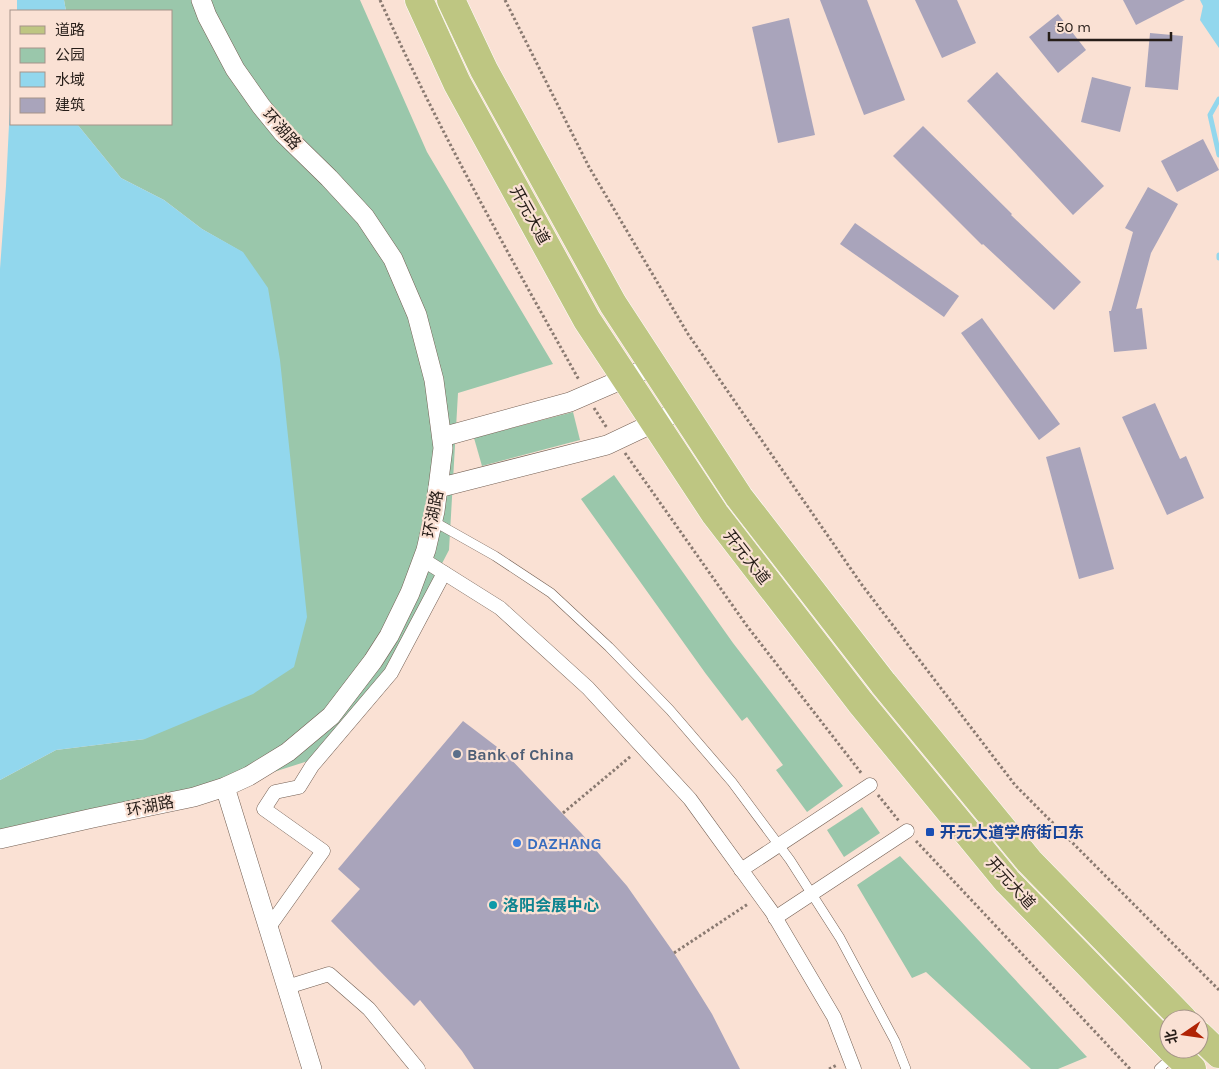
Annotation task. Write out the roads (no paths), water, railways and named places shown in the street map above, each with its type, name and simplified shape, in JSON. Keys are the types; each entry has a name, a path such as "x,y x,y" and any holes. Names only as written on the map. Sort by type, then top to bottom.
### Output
{"main road":[{"name":"开元大道","path":"419,0 457,83 588,320 714,514 860,702 1007,881 1159,1043"},
{"name":"开元大道","path":"451,0 493,88 613,304 739,497 883,683 1029,861 1173,1009"},
{"path":"1209,1044 1219,1054"}],"street":[{"name":"环湖路","path":"0,839 194,798 249,776 288,752 330,716 373,661 389,636 410,594 436,511 443,448 434,380 417,315 393,259 366,217 283,133 261,106 235,69 207,16 201,0"},
{"path":"442,437 570,402 653,366"},
{"path":"438,488 606,445 681,410"},
{"path":"422,560 500,608 588,688 690,799 775,918 834,1017 854,1069"},
{"path":"269,927 323,851 264,808 275,792 299,787 312,766 391,673 444,573"},
{"path":"741,870 870,784"},
{"path":"225,786 312,1069"},
{"path":"775,918 907,831"},
{"path":"287,987 330,974 369,1009 418,1069"}],"lane":[{"path":"433,520 495,556 551,593 598,637 670,710 695,739 732,782 790,860 812,894 840,938 895,1041 906,1069"}],"water":[{"path":"17,0 64,0 66,10 17,10"},
{"path":"1200,0 1219,0 1219,48 1200,20 1203,6"},
{"path":"10,104 10,125 78,125 121,178 164,200 202,229 243,252 268,288 280,360 307,617 294,667 253,694 145,739 56,750 0,780 0,269"}],"waterway":[{"path":"1219,99 1210,115 1219,155"}],"place":[{"name":"Bank of China","path":"457,754"},
{"name":"开元大道学府街口东","path":"930,832"},
{"name":"DAZHANG","path":"517,843"},
{"name":"洛阳会展中心","path":"493,905"}]}
